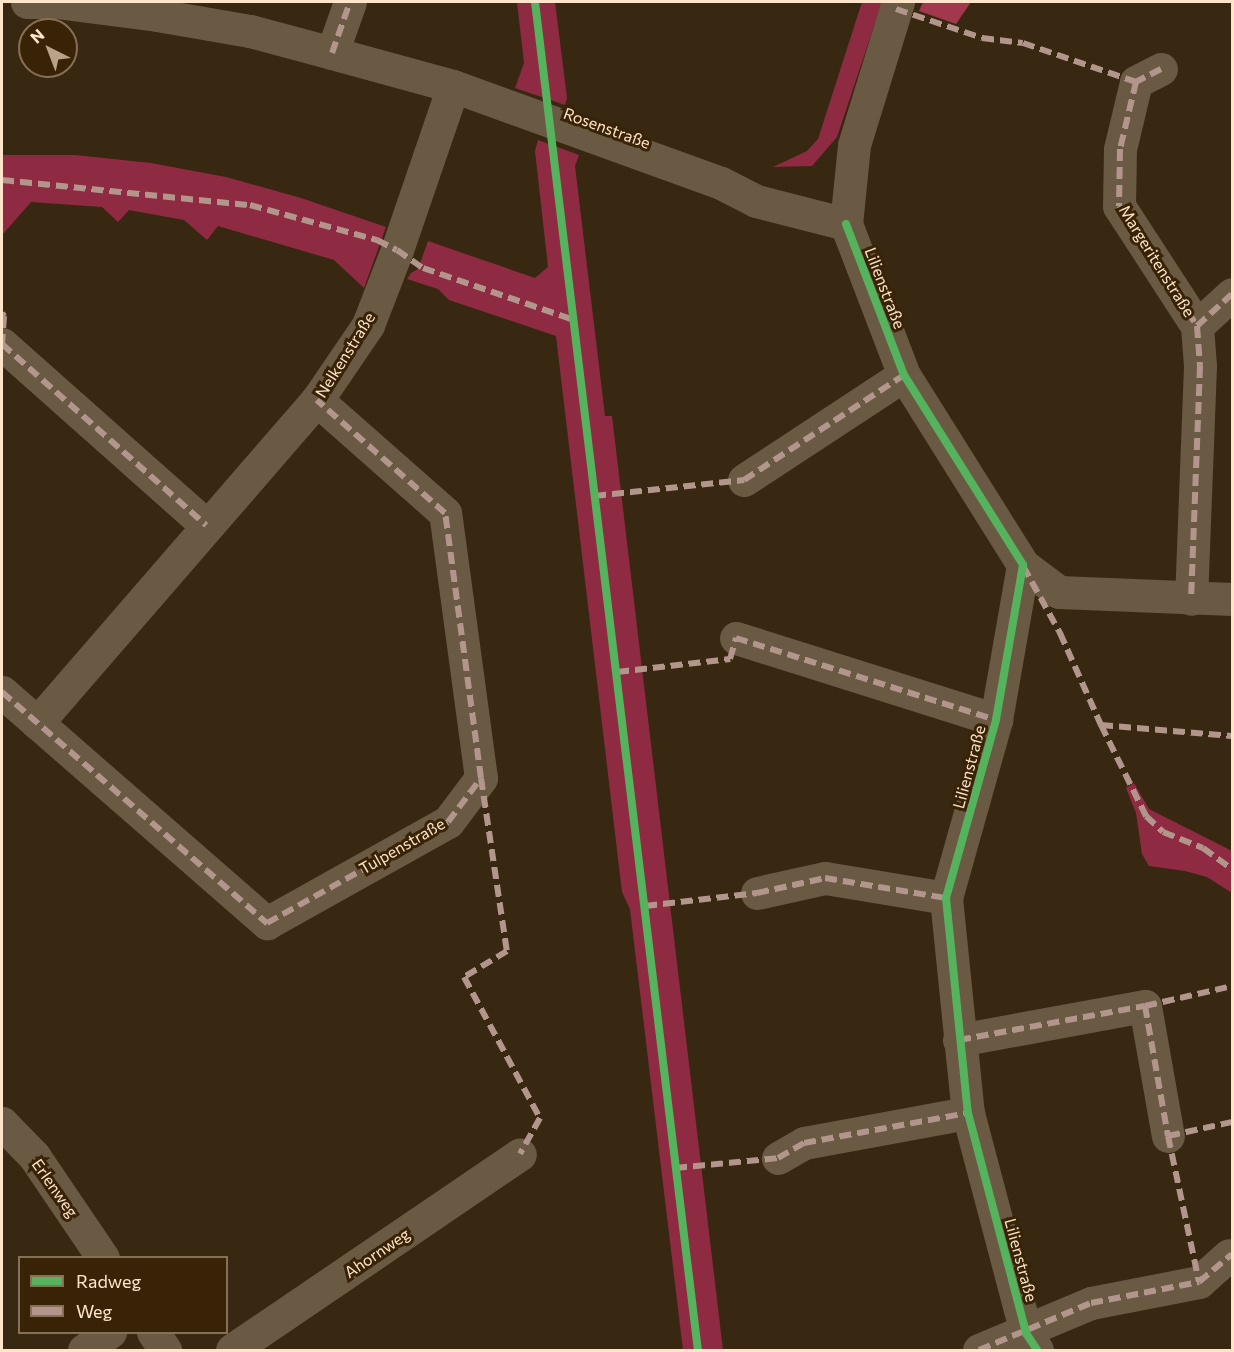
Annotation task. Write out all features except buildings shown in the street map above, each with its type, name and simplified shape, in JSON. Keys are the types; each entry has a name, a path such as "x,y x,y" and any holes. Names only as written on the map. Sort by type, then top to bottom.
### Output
{"street":[{"path":"2,2 7,2"},
{"name":"Rosenstraße","path":"27,2 56,2 158,15 250,31 332,53 453,86 721,183 756,201 846,224"},
{"path":"332,53 350,2"},
{"path":"846,224 854,145 898,2"},
{"name":"Margeritenstraße","path":"1161,69 1136,82 1120,149 1119,206 1197,326 1200,366 1191,599"},
{"name":"Nelkenstraße","path":"37,723 206,525 317,400 368,325 398,250 453,86"},
{"name":"Lilienstraße","path":"846,224 904,375 1023,564 996,720 946,898 958,1040 968,1113 1031,1342"},
{"name":"Margeritenstraße","path":"1197,326 1233,294"},
{"path":"2,344 206,525"},
{"path":"744,480 904,375"},
{"name":"Tulpenstraße","path":"2,692 267,923 448,822 481,778 445,513 317,400"},
{"path":"1023,564 1059,592 1233,599"},
{"name":"Lilienstraße","path":"736,638 996,720"},
{"path":"757,893 825,878 946,898"},
{"path":"958,1040 1145,1006 1168,1136"},
{"path":"778,1158 804,1143 968,1113"},
{"name":"Erlenweg","path":"2,1123 34,1156 102,1256"},
{"name":"Ahornweg","path":"232,1350 520,1154"},
{"name":"Lilienstraße","path":"979,1350 1031,1342 1091,1304 1199,1282 1229,1255"},
{"path":"84,1350 107,1334"},
{"path":"154,1334 165,1350"}],"shaded area":[{"path":"517,2 555,2 567,98 565,105 515,88 524,63"},
{"path":"862,2 882,2 837,137 812,166 773,167 807,151 818,139"},
{"path":"923,2 971,2 956,24 919,11"},
{"path":"538,140 579,155 575,166 605,416 612,416 723,1350 683,1350 630,909 622,892 556,336 449,300 438,289 407,279 418,269 428,241 535,278 548,267 535,151"},
{"path":"2,155 75,155 151,163 226,177 301,198 386,227 364,288 334,260 218,226 207,240 184,220 129,210 118,222 102,207 31,202 2,235"},
{"path":"1134,783 1149,809 1232,851 1232,893 1207,877 1149,866 1142,854 1136,813 1126,788"}],"marked path":[{"path":"332,53 350,2"},
{"path":"896,9 982,38 1023,43 1136,82"},
{"path":"1161,69 1136,82 1120,149 1119,206 1197,326 1200,366 1191,599"},
{"path":"2,180 250,205 377,240 397,250 423,268 571,319"},
{"path":"1197,326 1232,294"},
{"path":"2,313 4,316 2,344 206,525"},
{"path":"594,496 744,480 904,375"},
{"path":"2,692 267,923 448,822 481,778 445,513 317,400"},
{"path":"1023,566 1060,633 1101,725 1146,816 1163,832 1203,848 1232,869"},
{"path":"617,672 730,659 736,638 996,720"},
{"path":"1101,725 1232,736"},
{"path":"481,778 507,951 464,977 540,1118 520,1154"},
{"path":"645,906 757,893 825,878 946,898"},
{"path":"959,1040 1145,1006 1232,986"},
{"path":"1145,1006 1168,1136 1199,1282"},
{"path":"675,1168 778,1158 804,1143 968,1113"},
{"path":"1168,1136 1232,1122"},
{"path":"979,1350 1091,1303 1199,1282 1232,1254"}],"cycle path":[{"path":"535,2 698,1350"},
{"path":"846,224 904,375 1023,565 996,720 946,898 968,1113 1026,1333 1037,1350"}]}
